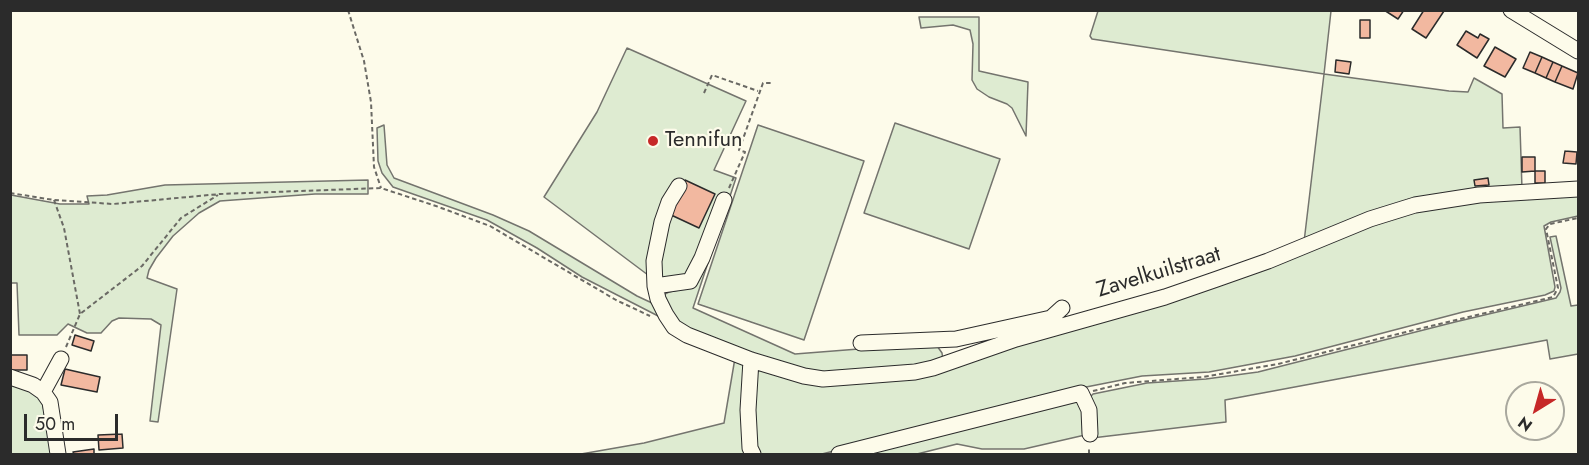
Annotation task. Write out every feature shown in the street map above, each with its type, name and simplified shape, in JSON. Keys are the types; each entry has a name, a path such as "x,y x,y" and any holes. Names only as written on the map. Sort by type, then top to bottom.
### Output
{"street":[{"path":"1511,10 1578,51"},
{"path":"674,327 656,293 654,261 662,222 669,202 680,186"},
{"name":"Zavelkuilstraat","path":"674,327 687,335 751,360 804,376 823,379 915,372 1016,339 1165,297 1268,261 1370,219 1415,205 1468,196 1578,189"},
{"path":"656,293 690,281 702,258 724,200"},
{"path":"861,343 956,339 1051,318 1062,308"},
{"path":"43,392 61,358"},
{"path":"751,360 748,410 750,448 753,454"},
{"path":"10,377 22,380 43,392 50,402 58,454"},
{"path":"839,454 1081,393 1089,410 1090,434"}],"path":[{"path":"348,10 364,61 371,102 374,167 381,188"},
{"path":"704,93 712,75 760,92"},
{"path":"724,200 745,152 739,150 763,83 773,83"},
{"path":"10,193 54,200 113,204 220,194 381,188 490,226 616,300 674,327"},
{"path":"61,358 80,314 142,266 181,218 220,194"},
{"path":"54,200 64,228 80,314"},
{"path":"1081,393 1125,383 1203,377 1278,364 1553,297 1558,288 1546,229 1550,224 1578,218"}],"green space":[{"path":"1098,11 1331,11 1324,74 1092,39 1090,36"},
{"path":"919,17 979,17 979,71 1028,82 1026,136 1012,108 977,89 972,80 973,44 970,30 953,25 921,28"},
{"name":"Tennifun","path":"627,48 746,101 714,170 736,178 693,308 795,354 935,343 942,353 943,360 916,368 828,375 780,365 683,328 675,320 663,295 687,288 691,273 669,280 648,275 544,197 597,112"},
{"path":"1324,74 1468,92 1474,78 1502,94 1503,128 1520,127 1522,189 1447,194 1304,242"},
{"path":"895,123 1000,159 969,249 864,213"},
{"path":"384,125 387,165 394,178 529,231 652,303 664,319 582,277 487,220 393,187 382,173 378,161 377,128"},
{"path":"758,125 864,161 804,340 698,304"},
{"path":"368,180 368,194 315,194 220,201 199,213 173,236 156,258 147,278 177,289 158,422 150,421 161,325 151,319 119,318 112,321 101,333 87,333 68,324 57,335 19,335 17,283 11,283 11,195 60,204 89,204 87,196 107,195 165,185"},
{"path":"1578,193 1578,216 1551,222 1544,226 1555,287 1554,291 1545,295 1463,312 1295,356 1209,372 1142,376 1081,388 822,454 758,454 754,448 756,373 760,370 912,377 1375,221 1461,200"},
{"path":"1556,236 1571,306 1578,305 1578,354 1550,359 1547,340 1225,400 1226,422 1092,438 1089,398 1093,394 1147,383 1206,379 1258,372 1556,298 1561,288 1550,237"},
{"path":"735,358 744,361 744,454 581,454 644,443 724,423"},
{"path":"11,382 41,396 53,454 11,454"},
{"path":"1075,400 1082,402 1085,435 1024,449 982,449 957,444 917,454 866,454"}],"building":[{"path":"1384,10 1404,10 1398,19"},
{"path":"1424,10 1444,11 1426,38 1412,29"},
{"path":"1360,20 1370,20 1370,38 1360,38"},
{"path":"1466,31 1478,38 1480,34 1489,39 1477,58 1457,45"},
{"path":"1495,47 1516,59 1505,77 1484,66"},
{"path":"1530,52 1542,57 1535,73 1523,68"},
{"path":"1542,57 1553,62 1546,78 1535,73"},
{"path":"1336,60 1351,62 1349,74 1335,72"},
{"path":"1553,62 1562,66 1555,82 1546,78"},
{"path":"1562,66 1578,73 1573,89 1555,82"},
{"path":"1565,151 1577,152 1576,164 1563,163"},
{"path":"1522,157 1535,157 1535,171 1522,172"},
{"path":"1535,171 1545,171 1545,183 1535,183"},
{"path":"1488,178 1489,185 1475,186 1474,180"},
{"path":"685,180 715,194 699,228 669,214"},
{"path":"75,335 94,341 91,351 72,345"},
{"path":"10,355 27,355 27,370 10,370"},
{"path":"65,369 100,377 97,392 61,385"},
{"path":"122,434 123,448 99,450 98,435"},
{"path":"94,449 94,454 74,454 73,452"}],"place":[{"name":"Tennifun","path":"653,141"}]}
